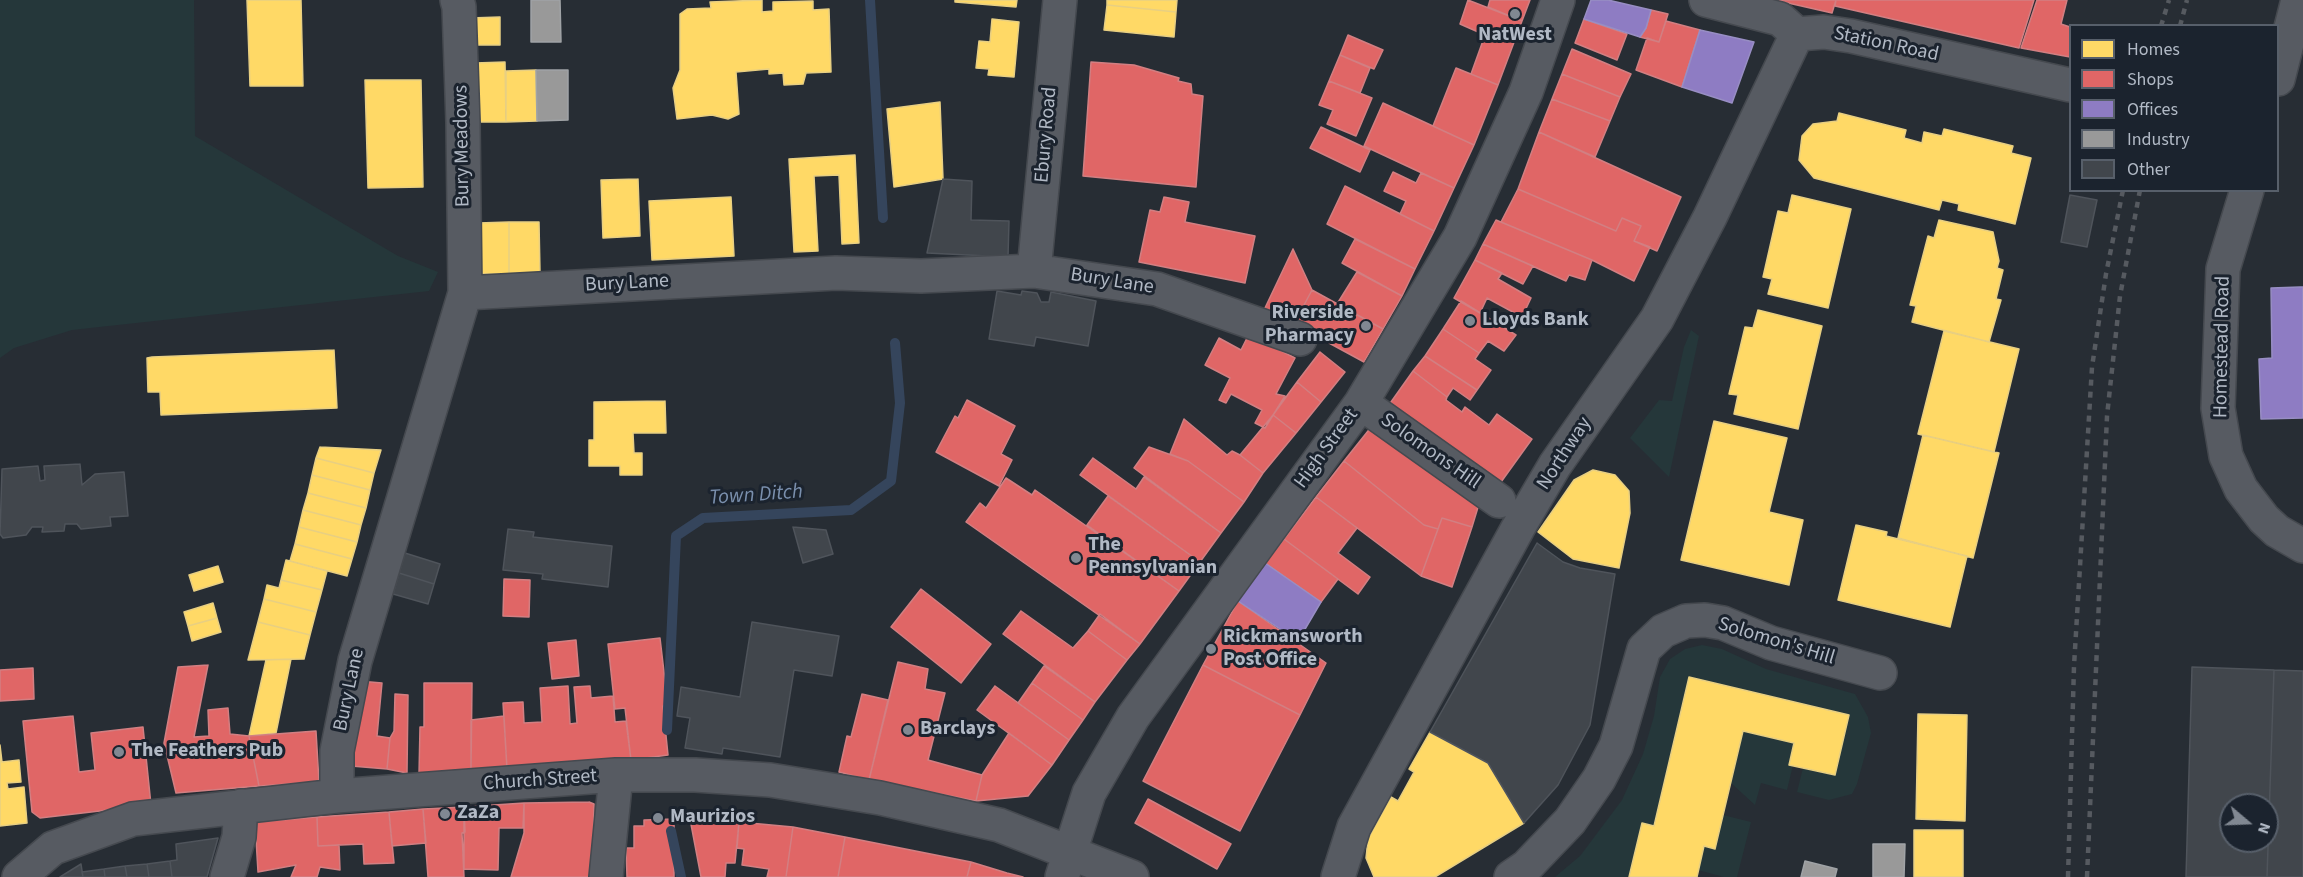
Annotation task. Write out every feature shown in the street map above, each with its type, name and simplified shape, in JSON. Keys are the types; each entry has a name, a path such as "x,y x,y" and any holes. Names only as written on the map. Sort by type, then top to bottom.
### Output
{"street":[{"name":"Bury Meadows","path":"456,0 459,7 462,100 465,293"},
{"name":"Ebury Road","path":"1034,271 1060,0"},
{"name":"High Street","path":"1065,865 1089,793 1133,717 1361,403 1460,237 1527,92 1558,0"},
{"path":"1706,0 1780,19 1797,34"},
{"path":"2279,71 2298,0"},
{"name":"Station Road","path":"1797,34 1824,32 1851,36 2069,85"},
{"name":"Northway","path":"1338,877 1354,826 1518,528 1555,465 1657,319 1710,217 1797,34"},
{"name":"Homestead Road","path":"2246,192 2223,269 2218,408 2226,456 2241,489 2264,519 2277,531 2303,546"},
{"name":"Bury Lane","path":"337,796 337,751 355,661 465,293 836,273 921,276 1034,271 1158,289 1300,339"},
{"name":"Solomons Hill","path":"1361,403 1499,501"},
{"name":"Solomon's Hill","path":"1511,877 1527,866 1570,821 1599,779 1616,746 1644,649 1663,631 1686,621 1705,620 1723,623 1771,643 1880,673"},
{"path":"606,877 616,775"},
{"name":"Church Street","path":"20,877 53,848 133,819 337,796 616,775 695,775 770,780 880,798 999,825 1065,865"},
{"path":"227,877 239,837 241,806"},
{"path":"1065,865 1132,877"}],"shaded area":[{"path":"0,0 194,0 195,136 398,256 438,272 429,291 72,330 14,348 0,358"},
{"path":"1691,330 1699,336 1669,477 1630,438 1659,400 1672,401 1684,347"},
{"path":"1702,645 1722,649 1766,669 1855,694 1868,717 1871,733 1852,794 1829,800 1797,792 1803,768 1835,775 1848,715 1689,677 1654,826 1642,823 1629,877 1555,877 1580,856 1622,800 1643,754 1654,716 1660,677 1670,659 1685,649"},
{"path":"1743,731 1794,743 1789,764 1793,765 1787,790 1761,783 1755,805 1731,783"},
{"path":"1723,815 1751,822 1737,877 1724,877 1698,870 1704,846 1714,849"}],"building: Homes":[{"path":"247,0 301,0 303,86 250,86"},
{"path":"762,0 762,12 773,11 773,2 813,1 813,10 829,9 831,72 806,73 803,84 784,85 783,73 769,74 769,69 736,72 739,114 728,119 712,115 677,119 673,88 680,70 680,14 687,9 711,8 710,2"},
{"path":"955,0 1017,0 1016,7 955,2"},
{"path":"1107,0 1177,0 1176,12 1107,5"},
{"path":"1107,5 1176,12 1174,37 1104,30"},
{"path":"500,17 500,45 471,45 470,18"},
{"path":"992,19 1019,22 1014,77 988,75 989,69 976,68 979,41 990,42"},
{"path":"505,62 506,122 476,122 475,63"},
{"path":"536,70 537,121 506,122 506,71"},
{"path":"365,80 421,80 423,187 368,188"},
{"path":"940,102 943,179 894,187 887,109"},
{"path":"1839,113 1906,130 1904,138 1922,143 1924,132 1942,136 1944,129 2013,146 2011,153 2031,158 2015,224 1958,210 1959,204 1942,200 1939,210 1814,178 1799,160 1802,136 1813,124 1837,121"},
{"path":"855,155 859,243 842,244 839,175 814,176 818,251 794,252 789,159"},
{"path":"638,179 640,236 603,238 601,180"},
{"path":"1792,195 1851,209 1828,308 1768,294 1772,279 1763,277 1778,211 1788,213"},
{"path":"731,197 734,256 652,260 649,201"},
{"path":"1939,220 1993,232 1999,261 1997,268 2003,270 1996,299 2001,300 1989,342 1912,322 1916,306 1910,305 1928,236 1934,238"},
{"path":"509,222 539,222 540,273 509,274"},
{"path":"509,222 509,274 479,274 478,223"},
{"path":"1758,310 1822,326 1798,429 1734,414 1738,395 1729,394 1745,327 1753,328"},
{"path":"1944,331 2019,349 1994,452 1918,434"},
{"path":"334,350 337,408 161,415 160,392 148,392 147,358"},
{"path":"665,401 666,433 633,433 634,453 642,453 642,475 620,475 620,466 589,466 589,440 594,440 594,402"},
{"path":"1714,421 1787,438 1769,512 1803,520 1789,585 1681,560"},
{"path":"1923,435 1999,453 1973,558 1898,538"},
{"path":"320,447 381,450 374,473 316,458"},
{"path":"316,458 374,473 370,490 312,475"},
{"path":"1593,470 1615,475 1629,491 1630,513 1619,568 1573,559 1538,532 1574,480"},
{"path":"312,475 370,490 366,508 308,493"},
{"path":"308,493 366,508 361,525 303,510"},
{"path":"303,510 361,525 357,542 299,527"},
{"path":"1856,525 1887,532 1886,536 1967,556 1950,627 1838,600"},
{"path":"299,527 357,542 352,559 295,544"},
{"path":"295,544 352,559 347,576 290,561"},
{"path":"286,560 327,571 322,590 281,580"},
{"path":"218,566 223,582 194,591 189,575"},
{"path":"281,580 322,590 316,612 264,599 267,585 279,588"},
{"path":"264,599 316,612 310,635 258,622"},
{"path":"213,603 217,618 188,626 184,612"},
{"path":"217,618 221,632 192,641 188,626"},
{"path":"258,622 310,635 304,659 248,660"},
{"path":"291,659 276,733 249,736 266,660"},
{"path":"1689,677 1849,715 1835,775 1789,765 1794,743 1743,731 1715,849 1704,846 1697,877 1629,877 1642,823 1654,826"},
{"path":"1918,714 1967,715 1965,821 1916,819"},
{"path":"1430,732 1488,763 1524,823 1435,877 1374,877 1366,858 1368,839 1391,797 1398,801 1414,772 1409,769"},
{"path":"0,745 2,762 19,760 21,782 7,783 8,789 24,787 27,823 0,826"},
{"path":"1914,830 1963,830 1963,877 1914,877"}],"building: Shops":[{"path":"1468,0 1522,21 1498,85 1471,74 1485,35 1460,24"},
{"name":"NatWest","path":"1490,0 1530,0 1522,21 1488,7"},
{"path":"1775,0 1836,0 1832,13"},
{"path":"1836,0 2034,0 2019,48 1835,6"},
{"path":"2037,0 2067,0 2061,24 2069,27 2069,57 2021,48"},
{"path":"1651,10 1668,14 1659,42 1640,37 1646,28"},
{"path":"1584,19 1627,34 1617,60 1575,43"},
{"path":"1666,21 1700,30 1682,87 1636,70 1647,38 1659,42"},
{"path":"1348,35 1383,50 1374,69 1340,55"},
{"path":"1572,49 1631,74 1620,97 1562,74"},
{"path":"1340,55 1370,68 1360,93 1329,81"},
{"path":"1091,62 1134,65 1179,78 1178,81 1191,84 1192,94 1203,96 1196,187 1083,176"},
{"path":"1456,68 1498,85 1474,145 1433,126"},
{"path":"1562,74 1620,97 1610,121 1552,99"},
{"path":"1329,81 1372,98 1356,136 1327,124 1333,110 1319,105"},
{"path":"1552,99 1610,121 1595,157 1539,132"},
{"path":"1383,103 1474,145 1454,188 1364,146"},
{"path":"1321,127 1370,150 1360,172 1310,148"},
{"path":"1539,132 1681,197 1657,251 1634,241 1641,226 1622,218 1616,231 1518,189"},
{"path":"1393,172 1416,183 1421,173 1454,188 1434,231 1400,214 1406,201 1384,191"},
{"path":"1345,186 1434,231 1415,269 1327,224"},
{"path":"1518,189 1616,231 1622,218 1641,226 1634,241 1650,247 1634,281 1592,260 1501,222"},
{"path":"1164,197 1189,202 1185,222 1255,236 1245,283 1139,262 1150,210 1160,212"},
{"path":"1496,220 1592,260 1585,280 1569,275 1566,281 1483,244"},
{"path":"1355,239 1415,269 1402,296 1342,263"},
{"path":"1483,244 1533,266 1523,284 1475,260"},
{"path":"1293,249 1312,290 1294,324 1264,310"},
{"path":"1475,260 1502,273 1498,279 1531,298 1522,317 1487,298 1480,313 1454,298"},
{"path":"1357,272 1402,296 1383,329 1337,304"},
{"path":"1312,290 1383,329 1364,362 1294,324"},
{"name":"Lloyds Bank","path":"1461,301 1516,335 1504,351 1488,341 1479,353 1443,329"},
{"path":"1443,329 1479,353 1475,359 1491,370 1477,390 1425,356"},
{"path":"1249,334 1295,358 1276,394 1285,396 1265,428 1255,423 1262,410 1231,394 1226,403 1219,400 1230,378 1205,365 1219,338 1241,350"},
{"path":"1320,352 1345,372 1321,402 1297,382"},
{"path":"1425,356 1477,390 1470,400 1453,388 1447,397 1413,371"},
{"path":"1413,371 1447,397 1446,400 1462,412 1465,407 1489,425 1497,414 1532,439 1496,489 1386,409"},
{"path":"1297,382 1321,402 1296,433 1273,415"},
{"path":"967,400 1015,426 1001,454 1012,460 999,486 936,452 955,416 958,418"},
{"path":"1273,415 1296,433 1263,473 1240,455"},
{"path":"1184,419 1227,455 1232,451 1240,455 1263,473 1244,502 1188,461 1170,454"},
{"path":"1376,421 1479,504 1472,527 1442,518 1438,529 1424,525 1344,461"},
{"path":"1149,447 1188,461 1244,502 1221,533 1134,468"},
{"path":"1093,458 1136,489 1144,477 1221,533 1200,562 1080,475"},
{"path":"1344,461 1424,525 1438,529 1421,576 1316,497"},
{"name":"The Pennsylvanian","path":"1006,478 1032,495 1035,490 1179,591 1140,644 966,522 980,503 986,508"},
{"path":"1108,496 1200,562 1179,591 1087,525"},
{"path":"1316,497 1357,528 1338,553 1370,577 1358,594 1284,539"},
{"path":"1442,518 1472,527 1452,587 1421,576"},
{"path":"1284,539 1338,579 1321,602 1265,563"},
{"path":"504,579 530,580 529,617 503,616"},
{"path":"921,589 991,644 961,683 891,627"},
{"path":"1238,601 1326,663 1300,715 1203,665"},
{"path":"1021,611 1073,648 1088,631 1127,660 1095,702 1003,634"},
{"path":"1100,614 1140,644 1127,660 1088,631"},
{"path":"660,638 668,706 663,706 668,755 631,760 625,708 615,709 608,644"},
{"path":"576,640 579,676 552,679 548,643"},
{"name":"Barclays","path":"898,662 928,669 925,689 945,693 928,760 982,775 976,801 869,780"},
{"path":"208,665 194,737 209,736 208,710 228,708 230,734 249,736 259,786 176,793 164,743 178,667"},
{"path":"1203,665 1300,715 1240,831 1143,781"},
{"path":"1044,666 1095,702 1083,720 1032,683"},
{"path":"33,668 34,699 0,701 0,670"},
{"path":"359,681 382,683 377,736 390,738 387,769 351,766"},
{"path":"424,683 472,683 471,774 419,774 420,727 424,727"},
{"path":"1032,683 1083,720 1069,740 1018,703"},
{"path":"568,686 570,724 577,723 574,687 590,686 591,698 613,696 615,722 626,721 631,760 507,769 503,703 523,702 524,723 542,722 540,688"},
{"path":"995,686 1069,740 1052,765 977,710"},
{"path":"395,694 408,695 407,773 387,769 390,738 394,731"},
{"path":"862,694 888,700 869,780 839,772 847,736 851,737"},
{"name":"The Feathers Pub","path":"73,716 79,772 95,770 91,733 143,727 151,805 40,818 32,812 23,721"},
{"path":"504,716 507,769 471,774 471,720"},
{"path":"316,731 319,782 259,786 249,736"},
{"path":"1009,733 1052,765 1028,796 976,801 982,775"},
{"path":"1148,799 1231,844 1217,869 1135,823"},
{"path":"589,802 594,804 593,857 589,877 511,877 524,833 524,803"},
{"path":"524,803 523,828 499,828 498,870 464,869 464,807"},
{"path":"464,807 465,832 462,833 464,877 428,877 423,809"},
{"path":"423,809 426,843 392,846 389,812"},
{"path":"389,812 394,863 364,864 363,844 318,846 317,817"},
{"path":"317,817 318,846 339,845 340,870 320,867 317,877 291,877 296,865 258,872 255,822"},
{"path":"674,819 674,877 627,877 626,848 634,848 634,826 644,826 644,820"},
{"path":"690,819 739,822 735,863 726,863 725,877 701,877"},
{"path":"739,822 793,827 786,877 767,877 769,869 742,865 744,849 737,848"},
{"path":"793,827 845,837 838,877 786,877"},
{"path":"845,837 971,862 967,877 838,877"},
{"path":"971,862 1007,873 1023,877 967,877"}],"building: Offices":[{"path":"1591,0 1608,0 1651,10 1646,28 1640,37 1584,19"},
{"path":"1700,30 1754,42 1732,103 1682,87"},
{"path":"2303,287 2303,418 2261,419 2259,359 2272,358 2271,288"},
{"path":"1265,563 1321,602 1298,641 1238,601"}],"building: Industry":[{"path":"531,0 560,0 561,42 531,42"},
{"path":"536,70 568,70 568,120 537,121"},
{"path":"1873,844 1905,844 1904,877 1873,877"},
{"path":"1805,861 1837,869 1835,877 1801,877"}],"building: Other":[{"path":"943,179 972,181 971,220 1009,221 1008,257 927,253"},
{"path":"2070,195 2097,200 2087,247 2061,242"},
{"path":"997,291 1021,295 1022,291 1037,293 1041,302 1049,302 1051,292 1096,301 1088,346 1036,337 1034,346 989,339"},
{"path":"80,464 82,485 95,474 124,472 128,516 110,517 111,526 81,529 77,524 65,524 64,531 42,532 43,527 32,527 26,535 3,538 0,534 2,469 38,466 40,481 45,480 44,466"},
{"path":"793,527 826,530 833,554 803,563"},
{"path":"508,529 534,532 533,537 612,546 608,587 542,579 543,574 503,570"},
{"path":"1537,543 1563,562 1580,568 1615,574 1590,725 1558,785 1524,823 1488,763 1430,732"},
{"path":"405,553 440,564 434,584 399,573"},
{"path":"399,573 434,584 428,604 393,594"},
{"path":"752,622 839,636 832,676 794,670 780,757 723,748 722,754 685,748 690,718 677,716 681,687 740,697"},
{"path":"2192,667 2274,670 2270,793 2219,793 2219,853 2268,853 2267,877 2186,877"},
{"path":"2274,670 2303,671 2303,877 2267,877 2268,853 2279,853 2279,793 2270,793"},
{"path":"218,838 207,877 172,877 170,861 177,860 176,844"},
{"path":"170,861 172,877 149,877 147,864"},
{"path":"81,864 83,877 60,877"},
{"path":"147,864 149,877 127,877 125,866"},
{"path":"125,866 127,877 105,877 104,869"},
{"path":"104,869 105,877 83,877 82,872"}],"waterway":[{"name":"Town Ditch","path":"870,0 883,218"},
{"name":"Town Ditch","path":"667,730 676,536 703,518 851,510 891,481 900,403 895,343"},
{"name":"Town Ditch","path":"671,831 681,877"}],"railway":[{"path":"2162,24 2169,0"},
{"path":"2181,24 2187,0"},
{"path":"2068,877 2074,666 2092,367 2106,274 2123,192"},
{"path":"2087,877 2107,416 2120,296 2140,192"}],"place":[{"name":"NatWest","path":"1515,14"},
{"name":"Lloyds Bank","path":"1470,321"},
{"name":"Riverside Pharmacy","path":"1366,326"},
{"name":"The Pennsylvanian","path":"1076,558"},
{"name":"Rickmansworth Post Office","path":"1211,649"},
{"name":"Barclays","path":"908,730"},
{"name":"The Feathers Pub","path":"119,752"},
{"name":"ZaZa","path":"445,814"},
{"name":"Maurizios","path":"658,818"}]}
